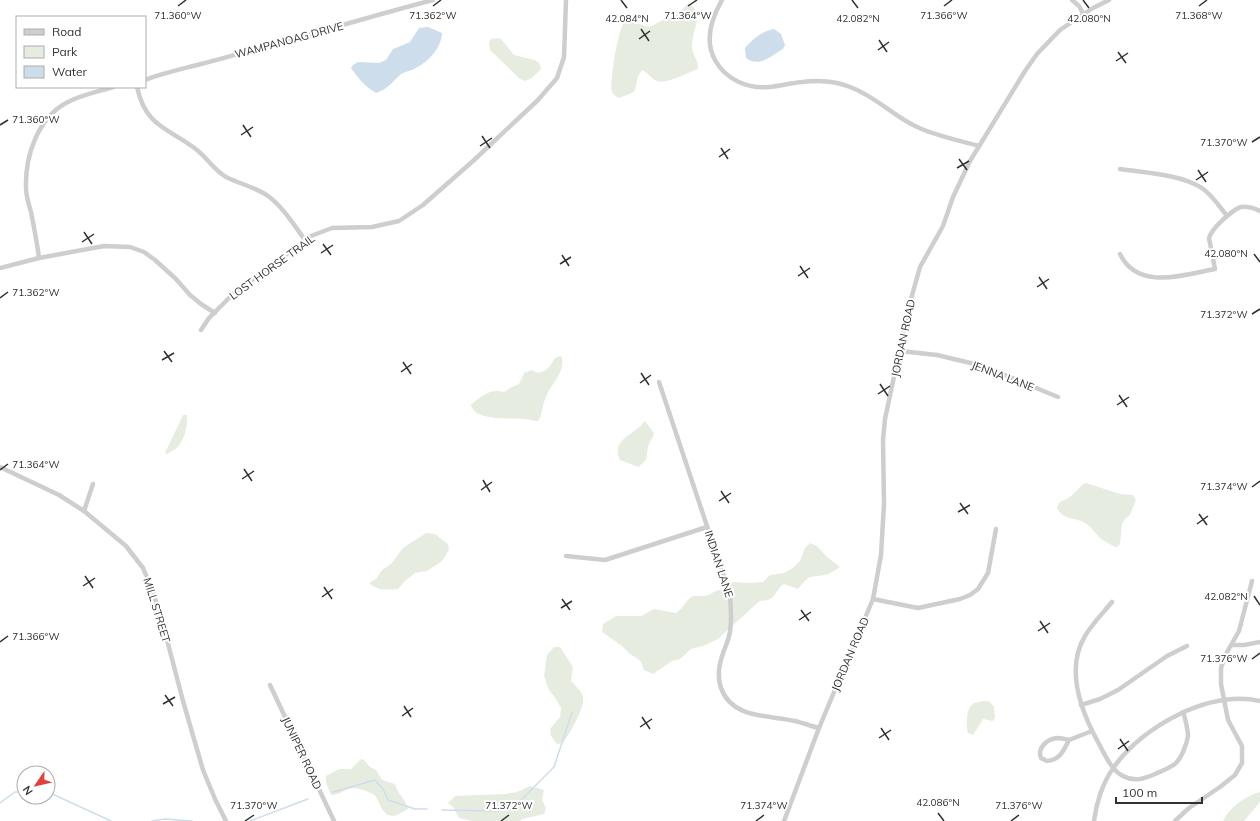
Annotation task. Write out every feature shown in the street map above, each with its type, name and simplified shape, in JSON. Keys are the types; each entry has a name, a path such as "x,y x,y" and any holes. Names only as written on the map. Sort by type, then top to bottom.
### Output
{"street":[{"name":"WAMPANOAG DRIVE","path":"146,80 167,72 273,45 389,11 434,0"},
{"name":"LOST HORSE TRAIL","path":"201,330 234,294 311,236 332,228 372,227 399,221 423,205 473,160 538,100 557,78 564,57 566,0"},
{"path":"1072,0 1079,6 1084,15"},
{"name":"JORDAN ROAD","path":"784,821 819,728 873,599 881,555 884,504 882,440 909,306 920,268 943,226 953,197 970,161 1021,77 1037,54 1060,30 1093,8 1109,0"},
{"path":"719,1 711,23 711,50 722,70 737,82 744,85 757,87 770,87 790,83 817,81 843,84 869,95 915,126 979,146"},
{"path":"39,258 26,189 27,163 33,144 38,132 62,106 86,95 109,88"},
{"path":"137,88 143,106 155,123 198,151 212,166 228,178 255,188 268,196 286,215 305,240"},
{"path":"1120,169 1167,176 1193,184 1209,195 1228,216"},
{"path":"1120,254 1124,262 1132,269 1142,276 1148,277 1172,277 1215,269 1209,238 1211,233 1237,209 1249,207 1260,211"},
{"path":"0,268 39,258 104,246 130,247 144,252 155,260 176,279 190,295 215,313"},
{"name":"JENNA LANE","path":"900,351 937,355 983,366 1058,397"},
{"name":"INDIAN LANE","path":"659,382 730,595 730,633 720,664 718,678 722,692 735,707 740,710 754,715 795,721 819,728"},
{"name":"MILL STREET","path":"0,467 59,495 84,511 126,546 135,556 146,574 160,613 203,770 215,800 226,821"},
{"path":"84,511 93,484"},
{"path":"566,556 605,560 707,527"},
{"path":"873,599 918,608 960,599 970,595 978,589 988,573 996,529"},
{"path":"1175,821 1189,808 1235,775 1242,763 1242,746 1228,720 1221,684 1221,668 1226,654 1239,631 1252,581"},
{"path":"1112,602 1088,630 1080,645 1076,672 1081,705 1092,731 1113,767 1123,776 1140,780 1176,764 1182,755 1188,735 1183,712"},
{"path":"1232,644 1244,645 1260,642"},
{"path":"1081,705 1100,699 1118,690 1167,656 1187,646"},
{"name":"JUNIPER ROAD","path":"270,685 334,821"},
{"path":"1094,821 1100,796 1113,767 1146,734 1169,719 1200,706 1240,698 1260,701"},
{"path":"1069,740 1063,753 1058,758 1049,761 1041,758 1040,749 1048,742 1057,738 1069,740 1092,731"}],"green space":[{"path":"688,4 695,9 698,17 693,35 692,47 698,69 671,80 661,82 655,80 642,70 638,76 635,90 632,93 619,98 615,95 612,92 611,87 614,58 623,24 628,20 648,27 652,26 668,17 674,17"},
{"path":"491,39 501,39 514,55 535,60 540,64 541,69 532,78 525,81 520,79 490,50 489,42"},
{"path":"560,356 562,357 562,363 560,373 548,392 538,421 492,418 484,416 473,409 471,404 483,396 494,391 504,392 519,384 524,373 532,370 538,373 544,371 555,358"},
{"path":"183,415 187,415 187,422 183,438 174,450 167,454 165,453"},
{"path":"645,421 654,433 648,446 645,461 638,467 620,460 618,449 622,441"},
{"path":"1086,483 1120,494 1133,495 1136,500 1130,515 1122,524 1120,544 1117,547 1101,538 1084,522 1063,515 1057,508 1061,501 1069,498 1083,484"},
{"path":"426,533 435,534 448,544 449,550 442,561 427,571 415,573 398,589 379,589 369,583 376,579 382,570 391,564 403,548"},
{"path":"810,543 817,546 827,557 840,567 831,573 807,579 798,589 784,584 773,597 768,600 760,601 718,639 703,646 691,649 680,659 672,661 653,674 644,670 638,659 602,632 603,624 616,616 641,616 654,609 676,613 691,597 707,595 718,590 725,590 733,582 763,582 770,575 784,573 793,568 800,561 805,548"},
{"path":"554,647 560,647 573,667 571,681 583,696 580,713 563,743 557,744 551,736 550,729 560,717 561,708 549,690 544,676 547,655"},
{"path":"989,701 994,707 995,718 993,721 983,719 973,735 968,733 967,722 969,709 976,702"},
{"path":"361,759 376,770 382,780 395,784 408,809 395,816 387,815 382,809 375,795 359,789 352,788 331,795 326,783 326,776 339,769 351,769"},
{"path":"530,786 544,790 542,800 546,808 544,814 522,819 520,821 472,821 459,818 454,808 448,803 455,796 505,794 517,792"},
{"path":"1260,792 1260,802 1244,821 1223,821 1229,811 1238,803 1249,796"}],"water":[{"path":"428,27 442,33 436,50 423,64 401,74 383,90 376,93 372,91 362,82 351,68 358,62 379,63 386,60 393,49 410,42 419,28"},
{"path":"774,29 781,34 785,45 783,49 765,60 756,62 746,58 745,48 762,34"}],"waterway":[{"path":"442,810 497,811 513,808 554,767 572,712"},
{"path":"333,792 375,780 383,789 388,800 415,809 427,809"},
{"path":"0,803 16,792"},
{"path":"56,796 111,821"},
{"path":"250,821 308,799"},
{"path":"152,821 165,819 192,821"}]}
